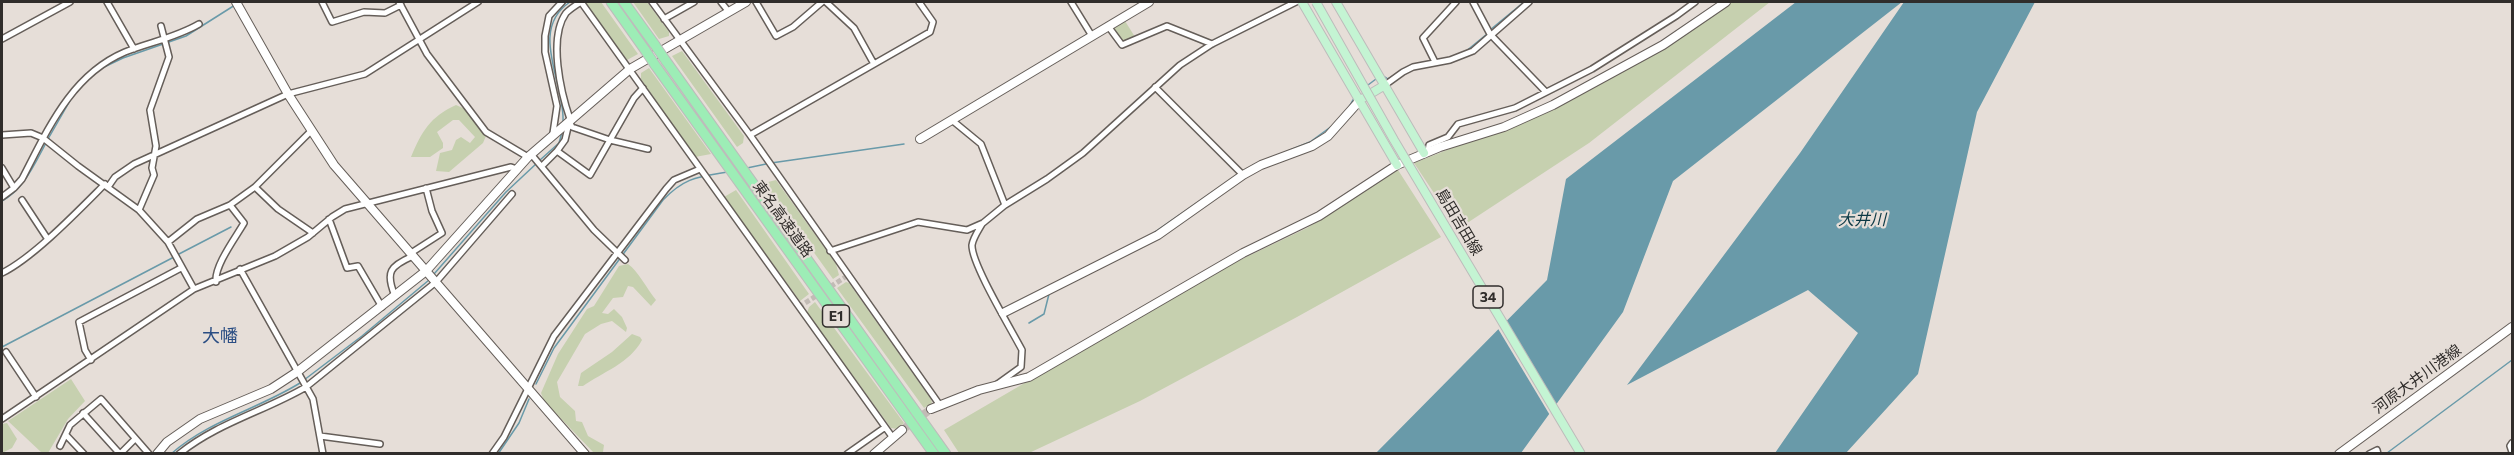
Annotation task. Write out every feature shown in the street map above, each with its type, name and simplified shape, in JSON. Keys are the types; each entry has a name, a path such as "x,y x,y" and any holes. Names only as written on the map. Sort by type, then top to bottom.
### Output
{"highway":[{"name":"東名高速道路","path":"611,2 741,186 934,448 946,453"},
{"name":"東名高速道路","path":"624,2 754,183 934,448"}],"main road":[{"path":"1302,2 1397,165"},
{"name":"島田吉田線","path":"1316,2 1394,140 1581,453"},
{"path":"1336,2 1426,152"},
{"path":"1358,95 1381,79"}],"street":[{"path":"2,39 70,2"},
{"path":"107,2 134,49"},
{"path":"322,2 332,22 364,12 385,13 400,3 439,73 486,132 532,156 594,230 624,259"},
{"path":"2,273 11,269 115,177 154,154 288,94 365,74 478,2"},
{"path":"553,134 557,106 545,52 545,36 549,16 562,2"},
{"path":"648,149 610,140 572,127 569,121 557,40 560,26 567,12 581,2 892,438"},
{"path":"652,2 750,135 939,404"},
{"path":"664,19 694,2"},
{"path":"721,2 729,12"},
{"path":"157,453 182,430 200,419 299,375 426,271 517,169 553,134 630,69 746,2"},
{"path":"756,2 776,36 793,27 824,2 854,28 874,64"},
{"path":"750,135 930,32 933,22 919,2"},
{"path":"1071,2 1092,36"},
{"path":"920,139 1149,2"},
{"path":"830,250 918,222 967,230 983,223 1005,205 1083,153 1180,65 1212,44 1296,2"},
{"path":"1434,60 1423,38 1456,2"},
{"path":"1473,2 1489,32 1545,91"},
{"path":"1381,79 1434,60 1462,56 1473,51 1489,32 1529,2"},
{"path":"1426,152 1429,145 1448,137 1458,124 1515,108 1592,69 1695,2"},
{"path":"931,409 939,404 1029,377 1242,253 1319,216 1397,165 1426,152 1504,127 1553,105 1663,45 1726,2"},
{"path":"238,4 288,94 334,165 585,453"},
{"path":"2,197 22,179 44,138 80,81 105,62 134,49 182,34 199,24"},
{"path":"139,210 154,175 152,168 156,146 150,110 169,57 161,26"},
{"path":"1108,26 1122,45 1167,26 1212,44"},
{"path":"1155,87 1241,173"},
{"path":"557,152 590,175 634,98 644,88"},
{"path":"1003,313 1158,235 1241,173 1312,146 1328,136 1358,95"},
{"path":"541,165 557,152 566,140 569,121"},
{"path":"953,121 981,144 1005,205"},
{"path":"168,242 197,219 230,205 255,188 311,131"},
{"path":"2,135 31,133 44,138 139,210 168,242 194,289"},
{"path":"2,419 194,289 216,282 275,256 313,233 345,209 511,166 517,169"},
{"path":"2,168 14,188"},
{"path":"492,453 504,437 554,336 674,180 701,171"},
{"path":"255,188 278,209 313,233"},
{"path":"395,296 388,281 398,262 412,255 442,233 432,211 426,188"},
{"path":"179,453 196,439 213,430 284,400 306,386 436,282 512,194"},
{"path":"22,200 47,238"},
{"path":"216,282 215,276 219,266 244,223 230,205"},
{"path":"329,219 347,268 358,266 382,307"},
{"path":"983,223 972,241 976,265 1022,350 1023,358 1021,367 994,387"},
{"path":"91,360 85,350 79,322 182,268"},
{"path":"240,270 313,399 323,453"},
{"name":"河原大井川港線","path":"2339,453 2512,327"},
{"path":"6,351 36,397"},
{"path":"60,446 70,425 101,399 149,453"},
{"path":"83,414 120,453 135,439"},
{"path":"847,453 884,428"},
{"path":"874,453 902,430"},
{"path":"66,435 84,453"},
{"path":"320,436 380,444"},
{"path":"2512,443 2510,446 2512,452"},
{"path":"2369,453 2377,450 2378,453"}],"green space":[{"path":"585,2 601,2 638,54 627,60"},
{"path":"633,2 647,2 669,32 669,36 659,39"},
{"path":"1729,2 1770,2 1589,143 1458,229 1414,163 1537,112 1617,73 1693,28"},
{"path":"1125,21 1135,37 1126,42 1119,41 1113,29"},
{"path":"682,51 744,136 743,143 737,147 672,56"},
{"path":"649,68 711,154 695,157 641,79 641,73"},
{"path":"456,105 465,109 486,136 483,143 449,172 436,171 440,153 452,150 456,140 461,137 470,143 475,137 459,120 453,120 437,132 443,148 430,157 411,157 419,140 433,120"},
{"path":"1398,170 1441,237 1140,401 1029,453 959,453 944,430 1215,272 1307,228"},
{"path":"776,180 836,264 839,275 833,279 764,183"},
{"path":"736,190 809,294 800,301 724,197"},
{"path":"628,264 656,300 651,306 633,287 628,286 623,297 613,298 602,313 608,314 614,309 622,317 627,328 626,332 612,321 601,324 585,334 557,382 560,397 575,411 576,421 582,422 588,436 604,445 603,452 594,453 544,401 541,393 558,354 587,309 594,306 619,266"},
{"path":"846,282 849,283 932,403 924,408 837,288"},
{"path":"815,302 904,423 897,429 891,428 807,313 809,307"},
{"path":"632,334 642,340 631,355 583,386 578,386 581,373 612,352"},
{"path":"71,379 85,401 68,419 48,453 42,453 8,421"},
{"path":"7,423 17,439 12,448 2,453 2,424"}],"water":[{"path":"1796,2 1902,2 1673,181 1623,312 1521,453 1375,454 1547,280 1566,179"},
{"name":"大井川","path":"1904,2 2035,2 1977,112 1918,374 1846,453 1775,453 1858,333 1808,290 1627,385 1800,153"}],"pier":[{"path":"1505,319 1558,407 1551,417 1497,327"}],"waterway":[{"path":"563,121 550,42 551,27 558,14 570,2"},
{"path":"1490,30 1524,2"},
{"path":"102,68 123,58 186,36 235,5"},
{"path":"1465,52 1487,34"},
{"path":"1419,63 1432,61"},
{"path":"1385,77 1388,79 1393,76"},
{"path":"1368,85 1376,79"},
{"path":"1349,107 1354,98"},
{"path":"48,139 71,99"},
{"path":"1253,165 1310,142 1332,126"},
{"path":"540,160 559,143 562,132"},
{"path":"2,201 22,183 46,143"},
{"path":"771,163 904,144"},
{"path":"434,274 506,192 537,163"},
{"path":"747,168 766,164"},
{"path":"536,384 554,348 663,200 685,182 728,172"},
{"path":"1152,234 1234,177"},
{"path":"179,254 231,227"},
{"path":"2,347 174,257"},
{"path":"304,380 362,336 429,280"},
{"path":"1029,323 1044,314 1049,294"},
{"path":"2387,453 2512,360"},
{"path":"171,454 217,424 300,383"},
{"path":"498,454 519,423 529,399"}],"tunnel":[{"path":"799,307 847,276"},
{"path":"902,430 931,409"}],"district":[{"name":"大幡","path":"220,336"}]}
